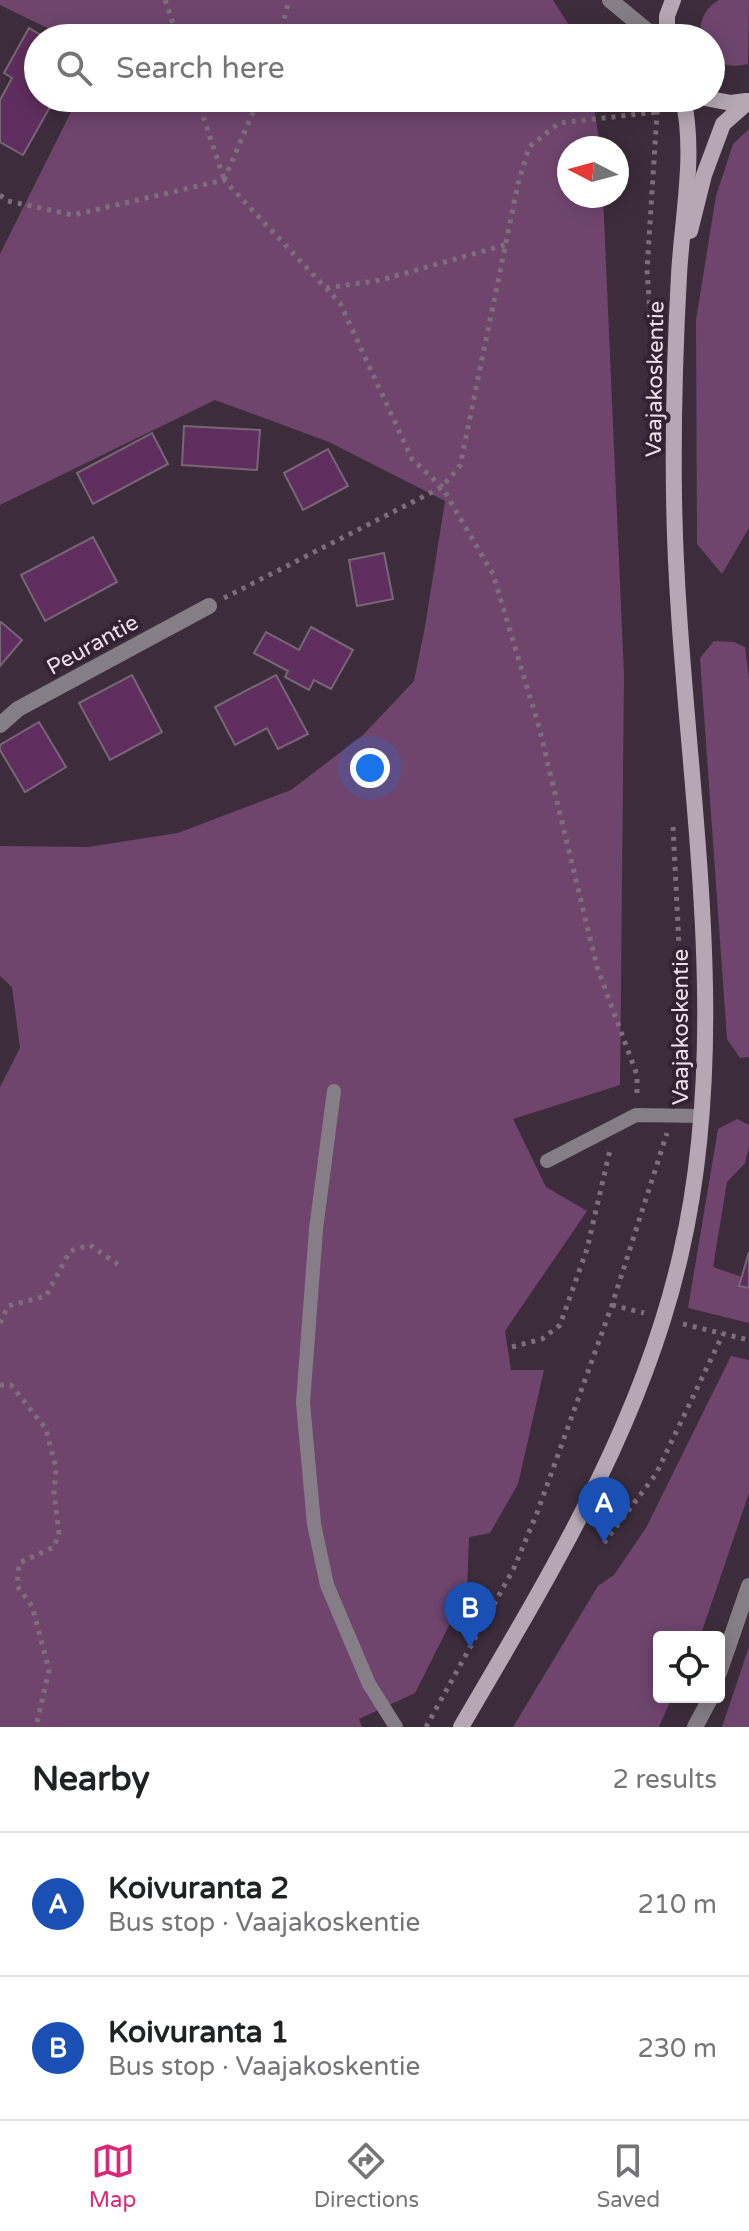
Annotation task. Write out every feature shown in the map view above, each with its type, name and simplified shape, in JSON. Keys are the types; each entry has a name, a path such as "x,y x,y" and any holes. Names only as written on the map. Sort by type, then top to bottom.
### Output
{"main road":[{"path":"667,24 673,0"},
{"path":"725,102 749,101"},
{"name":"Vaajakoskentie","path":"679,275 714,144 723,124 749,101"},
{"name":"Vaajakoskentie","path":"461,1727 573,1532 617,1443 666,1309 694,1187 702,1116 705,1047 701,920 674,498 674,386 687,157 685,112"}],"street":[{"path":"610,0 639,24"},
{"name":"Peurantie","path":"0,725 18,709 209,606"},
{"path":"725,1656 749,1586"},
{"path":"695,1727 708,1703"}],"lane":[{"path":"334,1091 316,1229 303,1403 314,1524 327,1585 369,1684 396,1727"},
{"path":"547,1161 636,1115 702,1116"}],"path":[{"path":"165,0 173,24"},
{"path":"283,24 289,0"},
{"path":"202,112 224,180 340,303 412,459 442,487 493,574 539,727 597,967 637,1075 636,1115"},
{"path":"224,180 253,112"},
{"path":"209,606 442,487 460,466 518,184 529,147 559,123 657,112 652,220"},
{"path":"0,195 8,201 73,215 224,180"},
{"path":"326,288 381,280 505,245"},
{"name":"Vaajakoskentie","path":"426,1727 514,1568 537,1513 612,1305 673,1114 684,1047"},
{"path":"512,1347 542,1339 560,1325 587,1249 615,1125"},
{"path":"0,1323 8,1306 46,1296 70,1251 90,1245 123,1268"},
{"path":"612,1305 644,1313"},
{"path":"683,1324 749,1340"},
{"path":"604,1543 656,1474 723,1334"},
{"path":"0,1385 11,1385 46,1429 56,1468 54,1492 59,1534 54,1547 19,1563 17,1586 32,1606 49,1670 36,1727"}],"shaded area":[{"path":"0,0 553,0 568,24 39,24 0,5"},
{"path":"719,0 749,0 748,64 725,64 725,24 702,24 710,7"},
{"path":"71,112 595,112 598,136 557,136 557,208 604,208 624,675 620,1085 513,1119 546,1187 587,1211 505,1331 511,1370 544,1370 518,1484 490,1533 469,1537 467,1590 415,1693 359,1719 362,1727 0,1727 0,1087 20,1048 12,987 0,976 0,846 88,847 178,833 291,790 363,735 414,681 445,501 329,442 215,400 0,505 0,254"},
{"path":"749,129 749,528 722,574 697,544 696,320 716,196 733,144"},
{"path":"714,641 734,642 745,647 749,679 749,1057 740,1058 727,1039 700,658"},
{"path":"737,1119 749,1125 749,1147 745,1163 727,1182 713,1267 742,1277 740,1285 749,1288 749,1323 688,1308 718,1129"},
{"path":"731,1356 749,1360 749,1493 702,1631 653,1631 653,1703 669,1703 659,1727 513,1727 598,1586 614,1575 646,1528"},
{"path":"749,1647 749,1727 722,1727"}],"building":[{"path":"24,37 24,112 47,112 23,155 0,142 0,100 12,78 4,73"},
{"path":"184,426 260,430 257,470 182,465"},
{"path":"152,433 168,464 93,504 77,473"},
{"path":"328,449 348,486 303,510 284,473"},
{"path":"93,537 117,582 45,621 21,575"},
{"path":"384,553 393,599 357,606 349,560"},
{"path":"0,624 22,640 0,666"},
{"path":"311,627 353,650 331,689 314,680 309,690 285,677 288,671 254,653 266,632 299,650"},
{"path":"132,675 162,732 110,760 79,703"},
{"path":"276,675 308,734 278,749 267,728 235,745 215,707"},
{"path":"39,722 66,767 25,792 0,745"},
{"path":"749,1252 749,1288 739,1286"}],"place":[{"name":"Koivuranta 2","path":"604,1543"},
{"name":"Koivuranta 1","path":"470,1648"}]}
